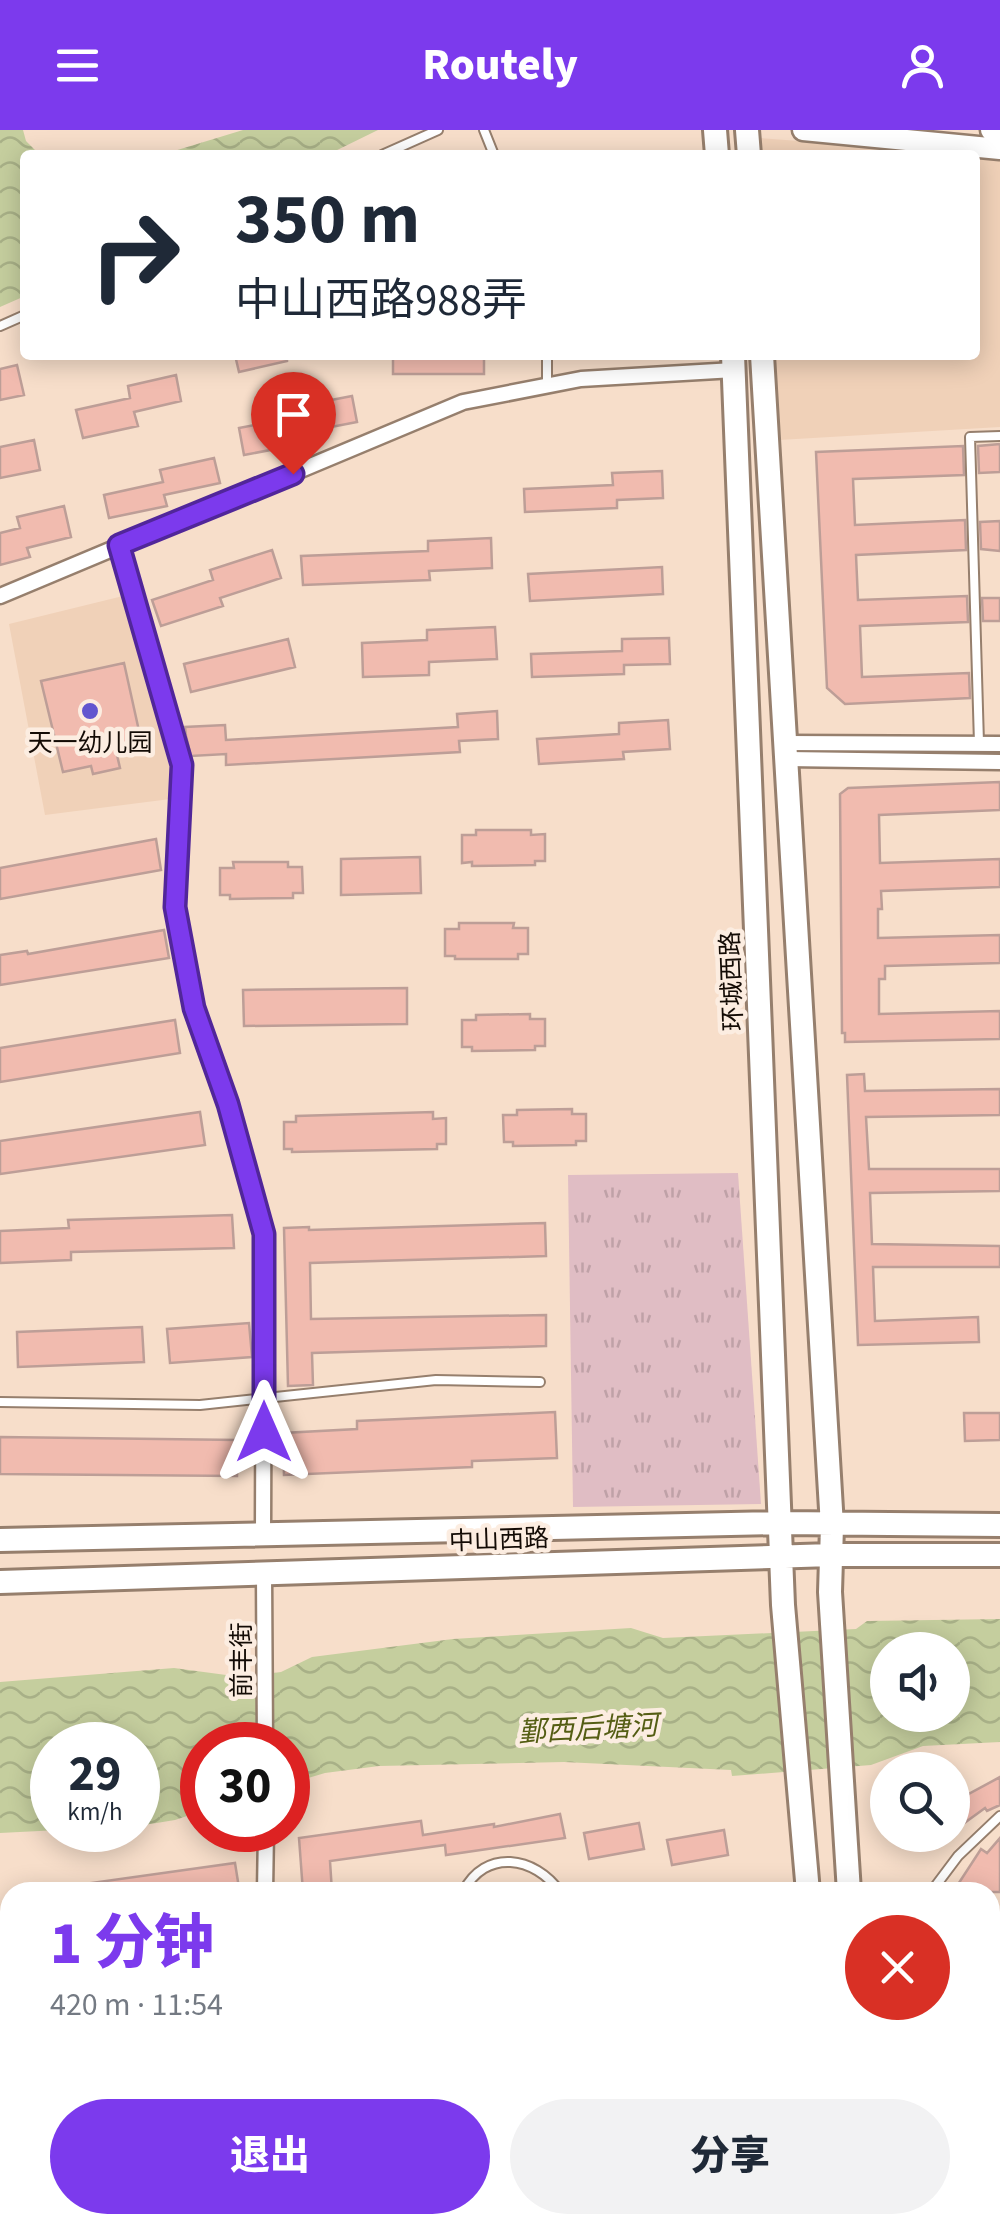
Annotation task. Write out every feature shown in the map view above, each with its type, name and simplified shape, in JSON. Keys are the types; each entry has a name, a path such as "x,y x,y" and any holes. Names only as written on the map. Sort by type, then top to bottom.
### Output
{"main road":[{"path":"762,360 832,1526 830,1592 848,1882"},
{"name":"环城西路","path":"733,362 783,1606 806,1882"},
{"name":"中山西路","path":"0,1540 780,1523 1000,1525"},
{"name":"中山西路","path":"0,1582 831,1555 1000,1555"}],"street":[{"path":"803,130 1000,149"},
{"path":"992,130 1000,131"},
{"path":"0,596 463,402 581,379 733,362"},
{"path":"119,545 182,765 175,907 194,1008 228,1104 264,1234 264,1534"},
{"path":"786,751 1000,744"},
{"path":"786,751 1000,762"},
{"name":"前丰街","path":"264,1574 265,1722"},
{"path":"266,1882 267,1852"}],"lane":[{"path":"393,150 438,130"},
{"path":"547,360 547,386"},
{"path":"980,744 970,437 1000,436"},
{"path":"0,1402 200,1405 436,1380 540,1382"},
{"path":"938,1882 958,1856 1000,1816"},
{"path":"468,1882 487,1866 508,1862 530,1865 553,1882"}],"shaded area":[{"path":"759,138 920,150 760,150"},
{"path":"980,155 1000,156 1000,427 779,440 773,360 980,360"},
{"name":"天一幼儿园","path":"123,596 178,798 45,815 9,624"}],"green space":[{"path":"738,1173 761,1504 573,1507 568,1175"}],"water":[{"path":"0,130 23,130 26,141 35,150 20,150 20,298 0,307"},
{"path":"243,130 378,130 337,150 177,150"},
{"name":"鄞西后塘河","path":"1000,1619 1000,1742 870,1752 870,1765 732,1776 731,1770 564,1762 379,1766 310,1777 310,1722 180,1722 180,1818 160,1822 160,1722 30,1722 30,1831 0,1833 0,1682 174,1668 241,1677 281,1672 312,1657 453,1639 631,1628 663,1638 856,1629 867,1621"}],"building":[{"path":"236,360 287,360 287,361 239,372"},
{"path":"393,360 484,360 484,374 393,374"},
{"path":"17,365 24,395 0,400 0,369"},
{"path":"176,375 181,401 134,412 138,426 83,438 76,410 130,398 128,386"},
{"path":"352,396 357,422 300,433 302,444 244,455 239,428 302,416 300,406"},
{"path":"34,440 40,470 0,478 0,447"},
{"path":"1000,444 1000,472 979,473 978,446"},
{"path":"963,446 964,475 853,479 855,525 965,520 966,550 856,555 858,600 967,596 968,622 860,626 862,677 969,673 970,698 845,704 827,688 816,452"},
{"path":"214,458 220,483 164,495 167,506 109,518 104,495 163,482 160,470"},
{"path":"662,471 663,498 617,500 617,508 525,512 524,489 613,485 612,473"},
{"path":"64,506 71,537 27,548 30,557 0,565 0,533 20,528 17,517"},
{"path":"1000,521 1000,551 981,549 980,522"},
{"path":"491,538 492,568 429,571 430,580 303,585 301,556 428,551 428,541"},
{"path":"272,550 281,578 220,598 223,606 161,626 152,600 213,580 210,570"},
{"path":"662,567 663,594 530,601 528,574"},
{"path":"982,598 1000,598 1000,621 983,621"},
{"path":"495,627 497,659 429,662 429,675 363,677 362,643 427,640 427,630"},
{"path":"669,638 670,664 624,665 624,674 532,677 531,654 622,651 622,639"},
{"path":"288,639 295,667 191,692 184,664"},
{"path":"124,663 143,749 117,755 120,768 93,774 91,766 63,772 41,681"},
{"path":"497,711 498,739 459,741 460,752 226,765 226,754 191,756 185,727 225,725 226,740 458,727 457,714"},
{"path":"668,720 670,749 623,752 624,759 539,764 537,739 619,734 619,723"},
{"path":"1000,782 1000,810 879,815 880,863 1000,859 1000,887 881,891 878,938 1000,935 1000,963 885,966 885,979 879,979 879,1014 1000,1011 1000,1039 845,1042 840,794 848,788"},
{"path":"476,830 531,830 531,835 545,834 545,861 535,861 535,865 462,863 462,835 476,835"},
{"path":"156,839 161,870 0,899 0,868"},
{"path":"420,857 421,893 341,895 341,859"},
{"path":"233,862 288,862 288,867 302,867 303,893 293,893 293,898 230,899 230,895 220,895 220,868 234,868"},
{"path":"459,923 514,923 513,928 528,928 528,954 518,954 518,959 445,956 445,929 459,929"},
{"path":"164,930 169,958 0,985 0,955 27,951 28,954"},
{"path":"407,988 407,1024 244,1026 243,990"},
{"path":"530,1014 530,1019 545,1019 545,1046 535,1046 535,1050 472,1051 472,1047 462,1047 462,1020 476,1020 476,1015"},
{"path":"175,1020 180,1053 0,1082 0,1048"},
{"path":"864,1074 865,1091 1000,1089 1000,1115 866,1117 869,1169 1000,1169 1000,1191 870,1193 872,1244 1000,1246 1000,1267 873,1267 875,1321 978,1317 979,1342 858,1345 847,1075"},
{"path":"572,1109 572,1114 586,1114 586,1141 576,1141 576,1145 513,1146 513,1142 504,1142 503,1115 517,1115 517,1110"},
{"path":"200,1112 205,1145 0,1174 0,1141"},
{"path":"433,1112 433,1119 446,1118 446,1144 437,1144 437,1149 284,1149 284,1122 296,1122 296,1116"},
{"path":"232,1215 234,1248 71,1252 71,1260 0,1263 0,1231 69,1228 68,1220"},
{"path":"545,1223 546,1256 310,1263 311,1319 546,1315 546,1346 312,1353 313,1385 288,1386 284,1228"},
{"path":"249,1323 252,1357 170,1363 167,1329"},
{"path":"142,1327 144,1362 18,1367 17,1332"},
{"path":"555,1412 557,1458 472,1461 472,1467 284,1475 283,1433 357,1429 357,1421"},
{"path":"964,1413 1000,1413 1000,1440 965,1441"},
{"path":"0,1437 238,1440 237,1476 0,1474"},
{"path":"1000,1777 1000,1805 987,1811 985,1808 970,1819 970,1793"},
{"path":"560,1814 565,1838 446,1855 445,1845 330,1861 331,1882 302,1882 300,1852 310,1852 310,1836 421,1821 423,1835"},
{"path":"639,1823 644,1849 589,1859 584,1833"},
{"path":"724,1830 728,1855 672,1865 667,1840"},
{"path":"1000,1838 1000,1882 960,1882 981,1849 987,1853"},
{"path":"235,1863 238,1882 98,1882"}],"place":[{"name":"天一幼儿园","path":"90,711"}],"route":[{"path":"264,1432 264,1234 228,1104 194,1008 175,907 182,765 119,545 293,474"}]}
